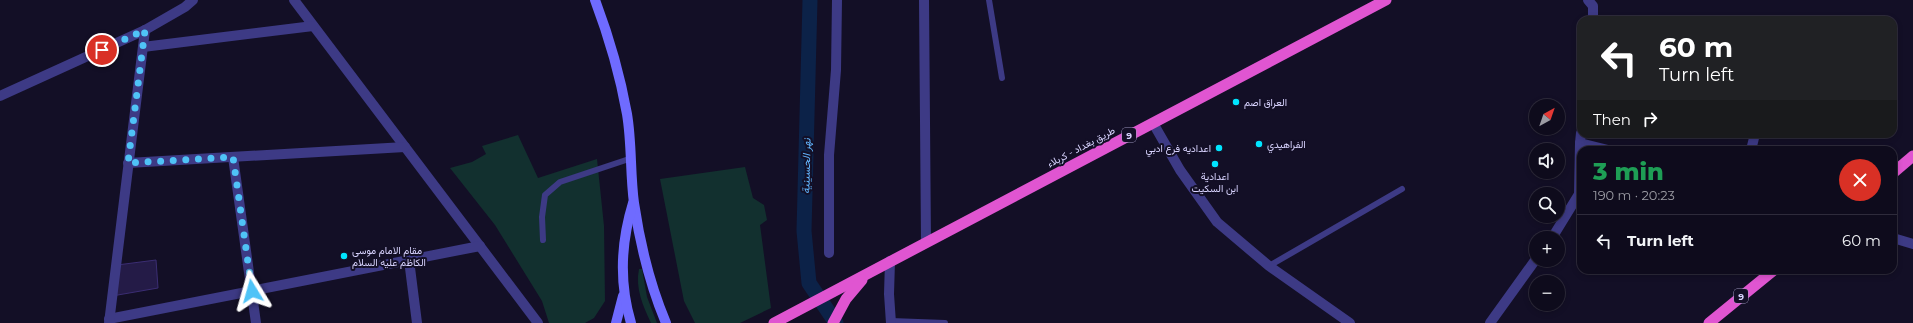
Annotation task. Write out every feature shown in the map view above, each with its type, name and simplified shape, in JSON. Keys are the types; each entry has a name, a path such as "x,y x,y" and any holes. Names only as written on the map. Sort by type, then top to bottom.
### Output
{"highway":[{"name":"طريق بغداد - كربلاء","path":"774,323 858,281 890,261 1386,0"},
{"path":"1897,170 1913,156"},
{"name":"9","path":"1709,323 1769,274"},
{"path":"833,323 846,298 858,281"}],"main road":[{"path":"595,0 607,32 618,73 627,115 632,158 634,201 641,240 650,278 666,323"},
{"path":"631,323 624,290 623,254 625,236 634,201"},
{"path":"616,323 624,290"}],"street":[{"path":"0,96 145,30 185,7 193,0"},
{"path":"294,0 538,323"},
{"path":"829,253 829,155 836,70 837,0"},
{"path":"924,0 926,242"},
{"path":"1588,0 1593,6 1593,16"},
{"path":"143,47 313,26"},
{"path":"145,30 109,321 480,246"},
{"path":"1152,123 1180,170 1217,222 1269,266 1350,323"},
{"path":"1580,138 1599,146"},
{"path":"128,163 405,147"},
{"path":"233,157 256,323"},
{"path":"1556,231 1577,197"},
{"path":"1897,239 1913,244"},
{"path":"409,260 417,323"},
{"path":"890,261 889,294 891,322"},
{"path":"1490,323 1530,267"}],"lane":[{"path":"989,0 1002,78"},
{"path":"543,240 542,217 545,195 560,182 632,158"},
{"path":"1269,266 1402,189"},
{"path":"891,322 945,323"}],"green space":[{"path":"518,135 538,178 597,159 604,226 605,301 594,318 585,323 549,323 542,301 495,225 450,168 472,162 486,154 482,146"},
{"path":"745,167 753,198 764,205 767,220 760,225 771,308 740,323 695,323 684,301 660,179"},
{"path":"639,269 642,269 647,297 657,323 651,323 643,303 638,283"}],"building":[{"path":"156,260 158,288 112,296 117,265"}],"waterway":[{"name":"نهر الحسينية","path":"810,0 804,231 809,283 836,323"}],"place":[{"name":"العراق اصم","path":"1236,102"},
{"name":"الفراهيدي","path":"1259,144"},
{"name":"اعداديه فرع ادبي","path":"1219,148"},
{"name":"اعدادية ابن السكيت","path":"1215,164"},
{"name":"مقام الامام موسى الكاظم عليه السلام","path":"344,256"}],"route":[{"path":"102,50 145,30 128,163 233,157 252,291"}]}
